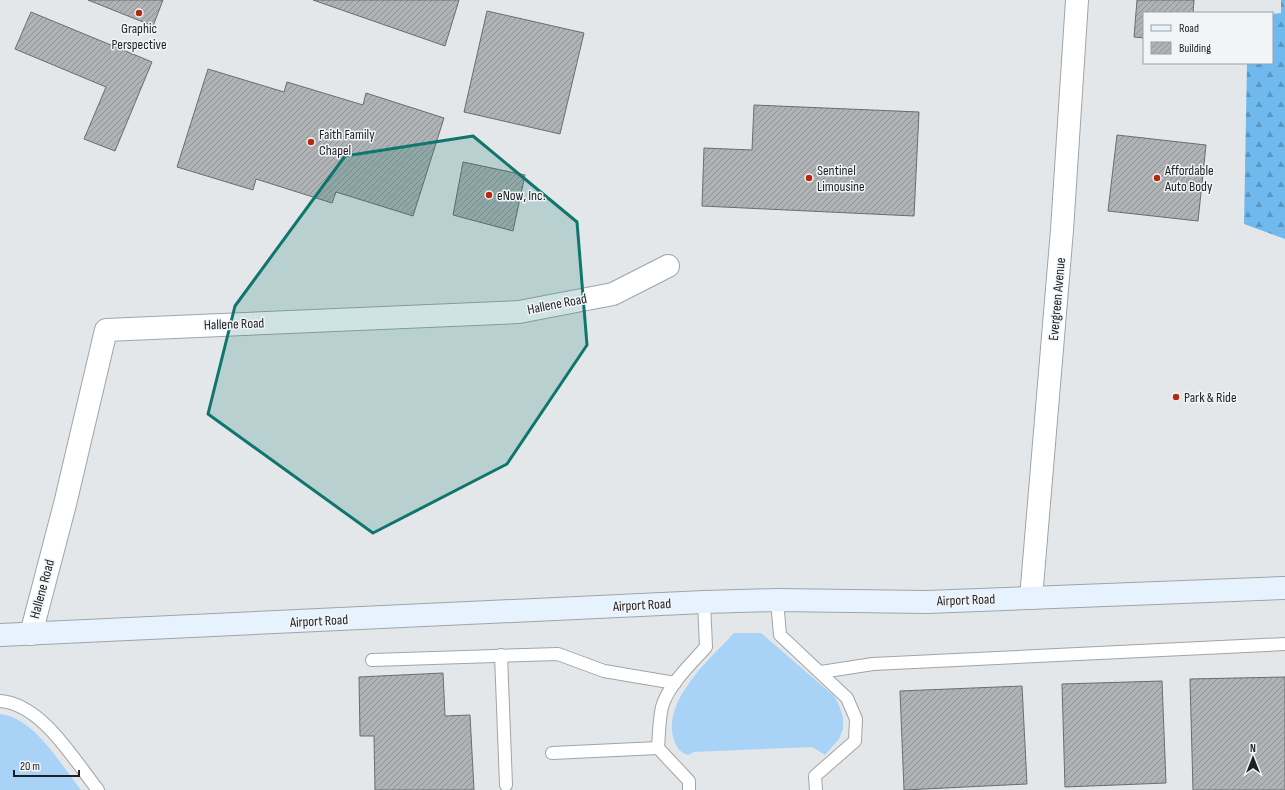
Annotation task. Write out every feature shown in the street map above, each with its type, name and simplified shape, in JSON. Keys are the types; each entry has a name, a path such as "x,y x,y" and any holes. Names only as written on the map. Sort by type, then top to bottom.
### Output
{"main road":[{"name":"Airport Road","path":"0,635 704,602 777,600 927,602 1285,588"}],"street":[{"name":"Evergreen Avenue","path":"1031,598 1059,274 1077,0"},
{"name":"Hallene Road","path":"30,634 65,504 106,330 519,312 613,294 668,266"}],"lane":[{"path":"777,600 780,635 847,698 856,719 855,741 815,776 816,790"},
{"path":"689,785 658,748 662,706 675,683 706,647 704,602"},
{"path":"821,672 873,664 1285,644"},
{"path":"372,660 558,654 604,671 675,683"},
{"path":"501,655 506,785"},
{"path":"0,702 15,704 41,720 98,790"},
{"path":"552,753 642,750 658,748"}],"highlighted area":[{"path":"473,136 577,222 587,345 507,464 373,533 208,414 235,306 345,156"}],"shaded area":[{"path":"734,633 761,633 834,696 843,717 843,729 839,739 825,755 812,747 694,752 688,755 682,753 676,745 672,725 675,710 681,696 701,668"},
{"path":"0,714 12,717 35,733 56,756 81,790 0,790"}],"green space":[{"path":"1281,0 1285,0 1285,239 1244,224 1247,64 1273,64 1273,14 1281,13"}],"building":[{"name":"Graphic Perspective","path":"88,0 163,0 153,26"},
{"path":"313,0 459,0 445,46"},
{"path":"1137,0 1194,0 1193,12 1143,12 1143,38 1134,37"},
{"path":"487,11 584,33 560,134 464,112"},
{"path":"31,12 152,62 115,151 84,139 106,87 15,49"},
{"name":"Faith Family Chapel","path":"208,69 284,92 287,82 363,105 366,93 444,118 413,216 336,192 332,203 256,179 253,190 177,167"},
{"name":"Sentinel Limousine","path":"754,105 919,112 914,216 702,206 704,148 752,150"},
{"name":"Affordable Auto Body","path":"1117,135 1206,145 1198,221 1108,211"},
{"name":"eNow, Inc.","path":"463,162 525,175 513,231 453,215"},
{"path":"443,673 445,716 470,715 474,790 375,790 374,736 360,736 359,677"},
{"path":"1285,677 1285,790 1193,790 1190,679"},
{"path":"1162,681 1166,783 1065,787 1062,684"},
{"path":"1022,686 1027,784 904,790 900,691"}],"place":[{"name":"Graphic Perspective","path":"139,13"},
{"name":"Faith Family Chapel","path":"311,142"},
{"name":"Sentinel Limousine","path":"809,178"},
{"name":"Affordable Auto Body","path":"1157,178"},
{"name":"eNow, Inc.","path":"489,195"},
{"name":"Park & Ride","path":"1176,397"}]}
